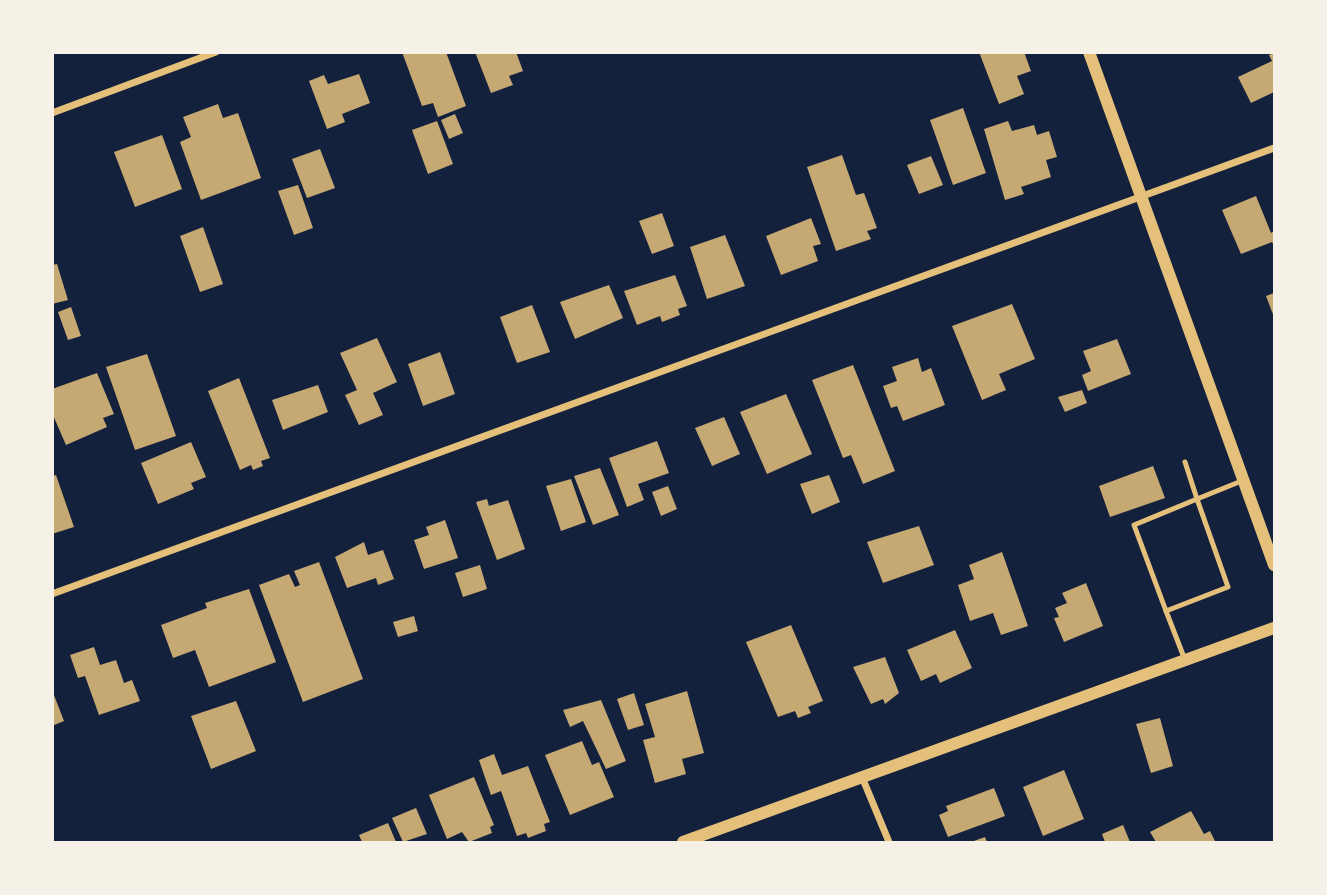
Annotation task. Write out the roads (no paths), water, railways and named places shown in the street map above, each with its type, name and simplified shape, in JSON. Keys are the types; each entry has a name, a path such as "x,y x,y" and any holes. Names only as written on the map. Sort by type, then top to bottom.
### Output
{"street":[{"path":"52,113 216,52"},
{"path":"1089,52 1275,565"},
{"path":"52,594 1275,148"},
{"path":"682,842 1275,628"},
{"path":"862,778 889,842"}],"lane":[{"path":"1166,611 1228,587 1185,462"},
{"path":"1185,660 1134,525 1244,480"}]}
